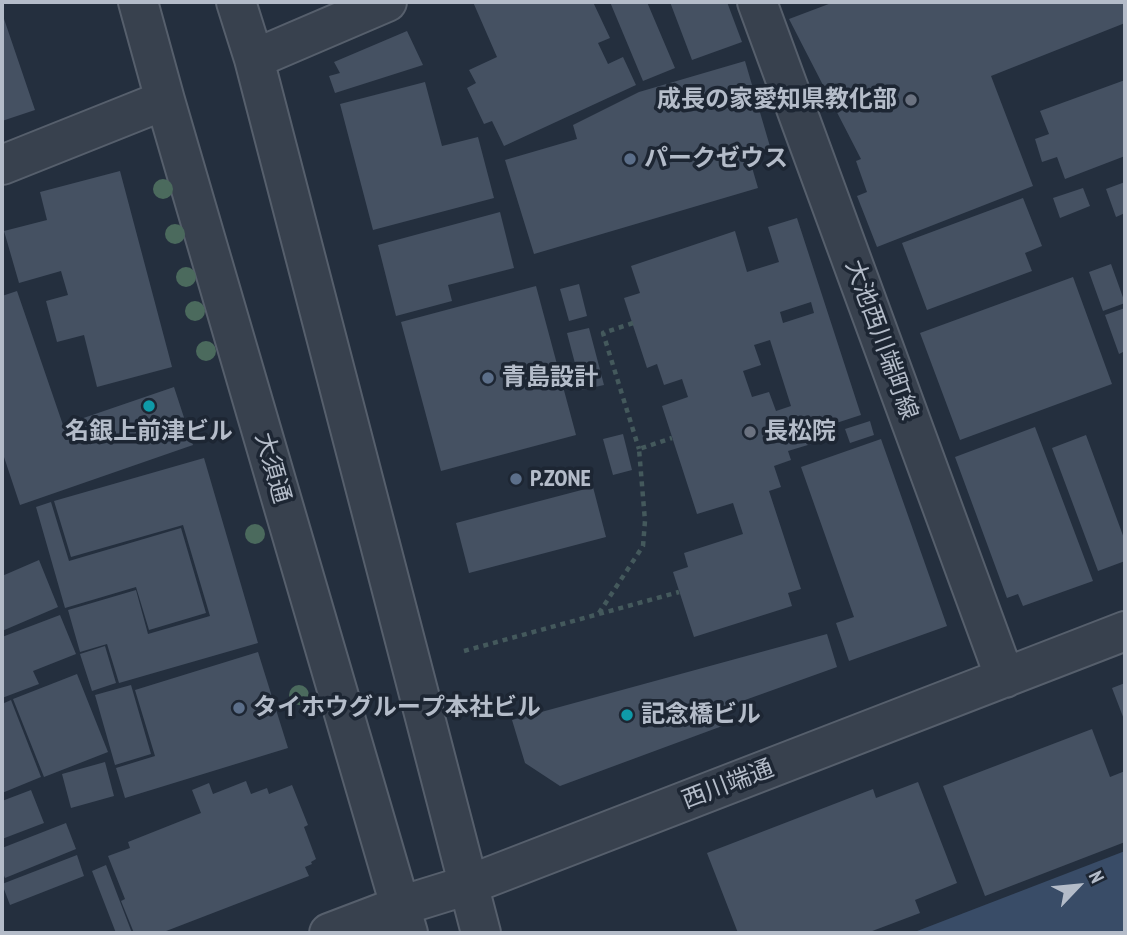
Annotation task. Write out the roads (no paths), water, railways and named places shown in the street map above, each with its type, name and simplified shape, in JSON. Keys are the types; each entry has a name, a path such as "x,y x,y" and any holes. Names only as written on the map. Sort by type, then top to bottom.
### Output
{"street":[{"name":"大須通","path":"138,2 404,920"},
{"path":"236,2 254,59 481,933"},
{"path":"254,59 387,2"},
{"name":"大池西川端町線","path":"757,2 1005,678"},
{"path":"2,165 165,100"},
{"name":"西川端通","path":"329,933 404,920 468,885 1125,631"}],"water":[{"path":"1125,851 1125,933 912,933"}],"place":[{"name":"成長の家愛知県教化部","path":"911,100"},
{"name":"パークゼウス","path":"630,159"},
{"name":"青島設計","path":"488,378"},
{"name":"名銀上前津ビル","path":"149,406"},
{"name":"長松院","path":"750,432"},
{"name":"P.ZONE","path":"516,479"},
{"name":"タイホウグループ本社ビル","path":"239,708"},
{"name":"記念橋ビル","path":"627,715"}]}
